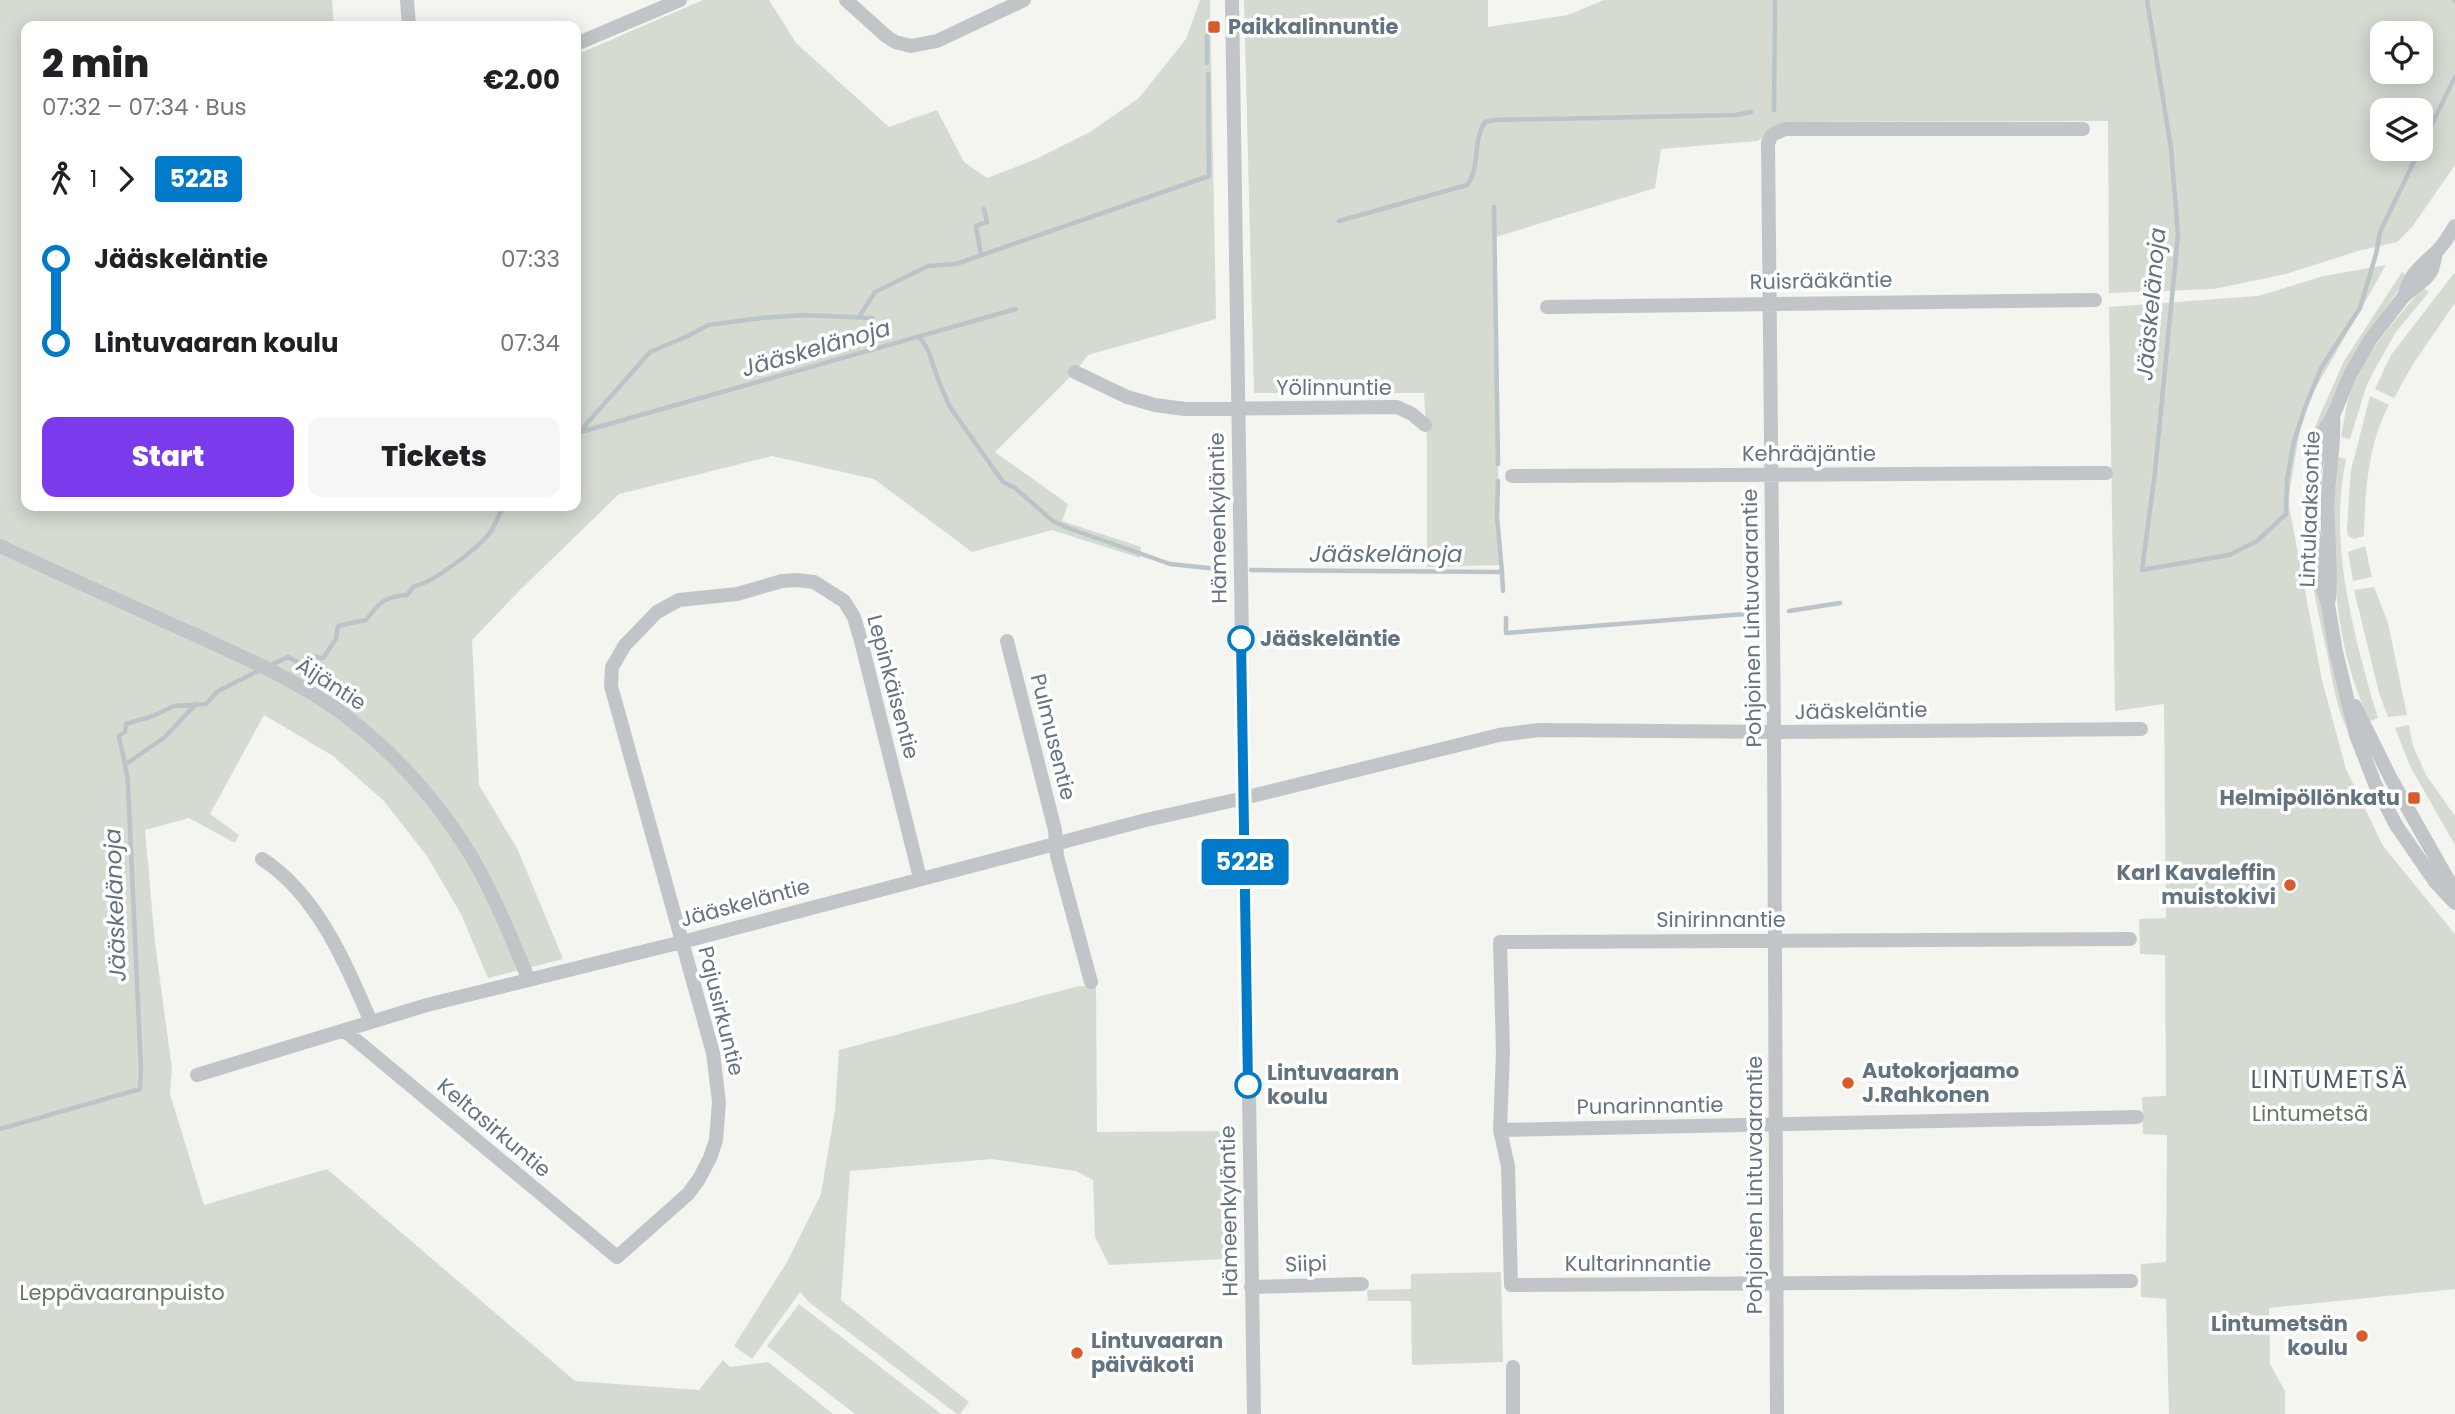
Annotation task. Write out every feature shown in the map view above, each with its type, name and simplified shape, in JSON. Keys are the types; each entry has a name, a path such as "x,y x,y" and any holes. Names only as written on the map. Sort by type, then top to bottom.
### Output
{"street":[{"path":"407,0 409,21"},
{"path":"581,42 680,0"},
{"path":"846,0 886,36 895,42 911,46 937,41 1024,0"},
{"name":"Hämeenkyläntie","path":"1232,0 1254,1414"},
{"name":"Pohjoinen Lintuvaarantie","path":"1777,1414 1768,143 1772,135 1785,130 2082,130"},
{"name":"Lintulaaksontie","path":"2455,226 2436,253 2410,277 2404,296 2378,329 2350,375 2333,416 2321,435 2312,519 2319,577 2328,604 2336,652 2357,735 2375,784 2387,808 2436,883 2455,903"},
{"name":"Ruisrääkäntie","path":"1547,307 2095,300"},
{"name":"Yölinnuntie","path":"1075,372 1127,397 1156,405 1185,409 1397,407 1412,414 1425,425"},
{"name":"Kehrääjäntie","path":"1512,476 2106,473"},
{"name":"Äijäntie","path":"0,546 291,682 338,711 379,743 436,805 466,847 504,920 529,980"},
{"name":"Lepinkäisentie","path":"615,661 641,627 657,612 678,600 737,593 782,581 797,580 814,582 844,601 854,617 861,641 920,878"},
{"name":"Pulmusentie","path":"1007,641 1057,843 1057,856 1091,982"},
{"name":"Pajusirkuntie","path":"615,661 611,687 713,1053 719,1102 716,1140 710,1158 688,1194 617,1258"},
{"name":"Lintulaaksontie","path":"2347,691 2390,777 2455,892"},
{"name":"Jääskeläntie","path":"197,1075 371,1021 1057,843 1499,735 1539,730 1774,732 2141,729"},
{"path":"262,859 280,871 339,948 371,1021"},
{"name":"Sinirinnantie","path":"1500,1130 1503,1053 1500,942 2130,939"},
{"name":"Keltasirkuntie","path":"344,1030 617,1258"},
{"name":"Punarinnantie","path":"1500,1130 2137,1117"},
{"name":"Kultarinnantie","path":"1500,1130 1508,1166 1511,1285 2131,1281"},
{"name":"Siipi","path":"1251,1287 1362,1284"},
{"path":"1513,1367 1513,1414"}],"green space":[{"name":"Leppävaaranpuisto","path":"0,0 332,0 334,21 21,21 21,511 581,511 581,53 703,0 769,0 796,43 889,127 937,110 964,162 987,178 1034,160 1090,132 1139,98 1186,39 1200,0 1210,0 1216,319 1088,355 1075,372 995,452 1068,504 1062,521 1141,547 1140,558 1052,530 972,552 874,479 772,456 619,494 472,640 479,785 518,850 563,959 488,978 461,914 427,856 383,800 333,756 264,715 210,814 239,835 235,843 189,818 145,830 155,943 172,1069 170,1094 204,1205 327,1169 575,1381 699,1390 723,1360 730,1367 768,1362 833,1414 0,1414"},
{"path":"1244,0 1488,0 1488,27 1568,15 1604,0 2455,0 2455,165 2412,227 2397,242 2358,251 2286,274 2214,289 2109,293 2108,121 1788,122 1757,141 1661,149 1655,188 1496,237 1499,565 1427,567 1427,441 1424,393 1254,393"},
{"name":"Lintumetsä","path":"2386,265 2303,410 2288,501 2322,680 2346,769 2383,846 2455,934 2455,1289 2269,1308 2270,1364 2285,1391 2285,1414 2169,1414 2166,1299 2141,1297 2141,1264 2166,1262 2167,1135 2143,1134 2142,1097 2166,1096 2165,955 2140,954 2139,919 2166,918 2164,704 2115,711 2109,307 2258,296 2324,276"},
{"path":"2402,272 2407,276 2347,368 2319,432 2313,431 2344,361"},
{"path":"2455,272 2455,303 2413,364 2394,398 2375,389 2391,355"},
{"path":"2423,288 2429,292 2396,332 2366,387 2350,439 2341,437 2352,387 2368,356"},
{"path":"2370,396 2389,405 2372,452 2364,536 2354,539 2348,536 2347,528 2351,470"},
{"path":"2308,451 2314,452 2309,494 2348,731 2335,693 2308,553 2304,503"},
{"path":"2337,457 2346,459 2340,506 2341,553 2353,623 2378,718 2370,721 2347,658 2340,625 2334,558"},
{"path":"2365,546 2372,577 2353,581 2348,552"},
{"path":"2374,587 2388,623 2407,715 2388,717 2379,693 2354,590"},
{"path":"2409,725 2413,746 2426,775 2455,816 2455,845 2410,766 2395,728"},
{"path":"1079,986 1096,987 1097,1132 1227,1131 1224,1259 1109,1265 1095,1237 1093,1180 1076,1171 992,1159 850,1171 841,1300 969,1402 960,1414 957,1414 810,1303 800,1292 752,1359 734,1346 787,1262 821,1194 835,1110 839,1050"},
{"path":"1501,1272 1503,1362 1412,1365 1411,1301 1368,1301 1367,1290 1411,1289 1411,1274"},
{"path":"799,1304 941,1414 855,1414 767,1346"}],"waterway":[{"path":"1774,110 1775,0"},
{"name":"Jääskelänoja","path":"2147,0 2171,148 2178,235 2155,472 2142,570 2229,555 2257,541 2286,514 2287,479 2294,441 2305,408 2321,368 2360,308 2380,232 2414,161"},
{"path":"1207,36 1207,63"},
{"path":"859,317 875,292 928,266 956,264 1209,176 1208,74"},
{"path":"2433,122 2455,77"},
{"path":"1339,221 1467,185 1474,170 1479,137 1485,122 1736,115 1751,112"},
{"path":"1494,207 1498,464"},
{"path":"981,255 976,226 987,222 984,209"},
{"name":"Jääskelänoja","path":"581,432 1016,309"},
{"path":"582,429 650,352 708,325 804,315 872,318"},
{"name":"Jääskelänoja","path":"919,336 928,350 950,407 1003,482 1015,488 1053,521 1170,564 1218,569"},
{"path":"1498,481 1497,517 1502,572"},
{"name":"Jääskelänoja","path":"269,666 288,657 303,665 315,657 323,658 336,639 338,626 366,620 383,602 407,595 414,586 453,565 488,535 501,511"},
{"name":"Jääskelänoja","path":"1251,570 1502,572 1503,591"},
{"name":"Jääskelänoja","path":"1789,611 1840,603"},
{"name":"Jääskelänoja","path":"1506,618 1506,633 1758,613"},
{"name":"Jääskelänoja","path":"0,1129 140,1089 128,785 119,736 125,732 126,724 174,706 206,704 218,691 260,670"},
{"path":"126,764 165,737 196,704"}],"bus line":[{"name":"522B","path":"1241,639 1248,1085"}],"place":[{"name":"Paikkalinnuntie","path":"1214,27"},
{"name":"Jääskeläntie","path":"1241,639"},
{"name":"Helmipöllönkatu","path":"2414,798"},
{"name":"Karl Kavaleffin muistokivi","path":"2290,885"},
{"name":"Autokorjaamo J.Rahkonen","path":"1848,1083"},
{"name":"Lintuvaaran koulu","path":"1248,1085"},
{"name":"Lintumetsän koulu","path":"2362,1336"},
{"name":"Lintuvaaran päiväkoti","path":"1077,1353"}],"district":[{"name":"LINTUMETSÄ","path":"2330,1080"}]}
